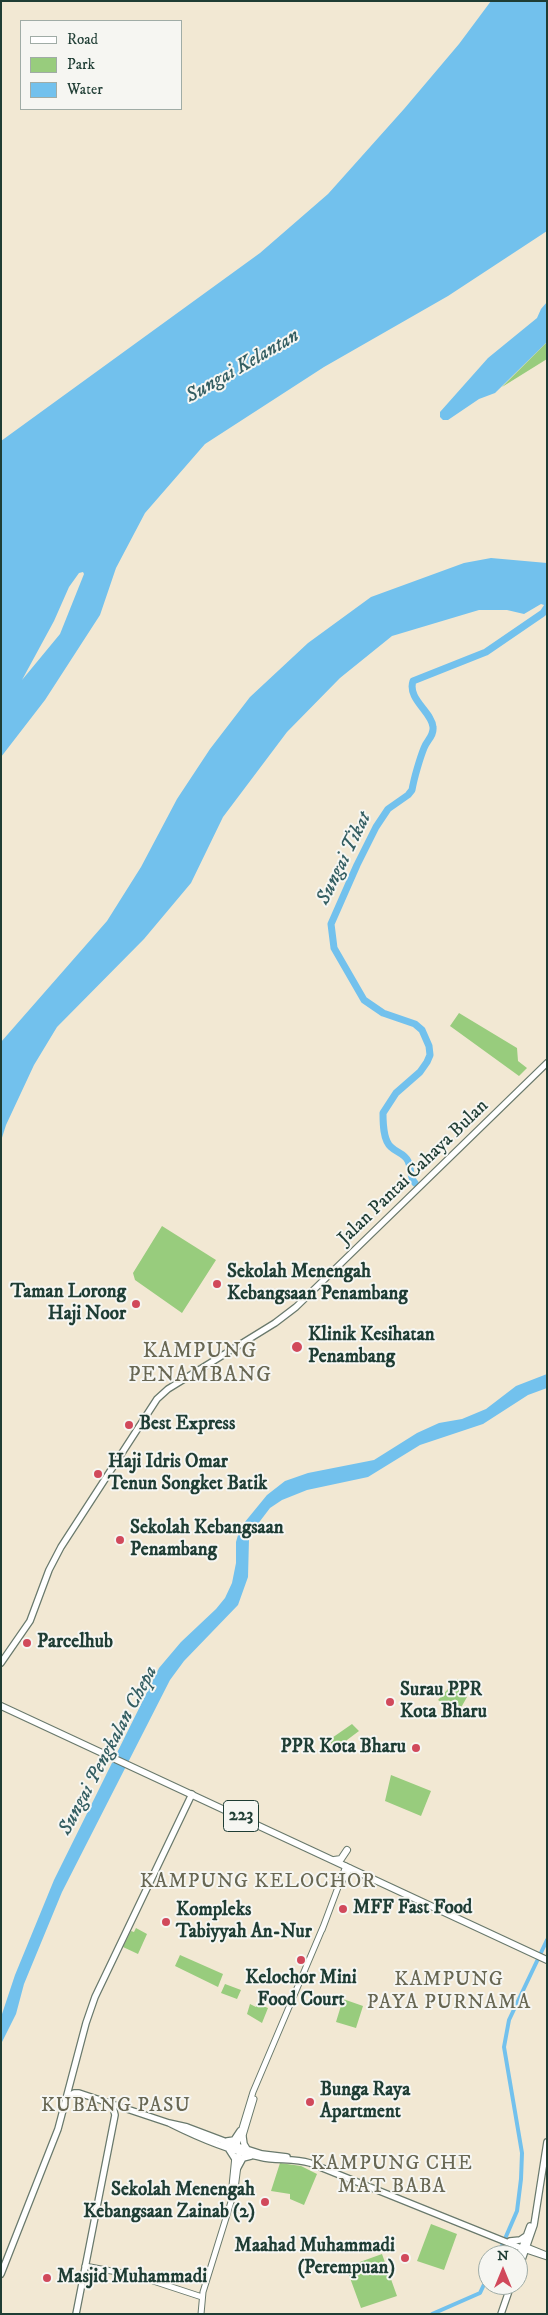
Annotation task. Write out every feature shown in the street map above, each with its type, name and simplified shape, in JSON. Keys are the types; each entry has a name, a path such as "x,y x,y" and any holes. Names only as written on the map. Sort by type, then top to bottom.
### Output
{"main road":[{"name":"Jalan Pantai Cahaya Bulan","path":"1,1663 30,1621 49,1570 64,1542 157,1399 168,1389 275,1323 296,1307 547,1063"},
{"name":"223","path":"1,1702 40,1723"},
{"name":"223","path":"1,1706 541,1957"},
{"path":"1,2274 38,2183 68,2098 86,2023 95,1997 192,1794"},
{"path":"333,1860 341,1859 346,1850"},
{"path":"73,2076 74,2086 79,2093"},
{"path":"68,2098 71,2094 79,2093 107,2101 187,2127 253,2156"},
{"path":"107,2101 113,2107 115,2115"},
{"path":"76,2314 115,2115 118,2110 126,2108"},
{"path":"226,2144 234,2140 240,2131"},
{"path":"243,2137 244,2146 249,2150"},
{"path":"525,2245 534,2225 547,2142"},
{"path":"226,2144 234,2159"},
{"path":"238,2149 299,2160 516,2245"},
{"path":"237,2169 243,2158 253,2156 299,2160"},
{"path":"524,2245 537,2207"},
{"path":"509,2242 520,2240 526,2236"},
{"path":"501,2314 508,2295"}],"street":[{"path":"202,2314 202,2297 234,2189 240,2131 247,2108 348,1867"},
{"path":"231,2196 234,2159 243,2137 259,2080"},
{"path":"528,2249 547,2256"},
{"path":"85,2266 130,2274 202,2297"}],"green space":[{"path":"547,342 547,359 502,387"},
{"path":"459,1013 517,1048 518,1061 527,1068 519,1076 450,1026"},
{"path":"162,1226 216,1260 182,1313 135,1280 133,1273"},
{"path":"457,1679 464,1683 459,1692 467,1697 458,1713 438,1700"},
{"path":"352,1724 359,1731 335,1749 329,1740"},
{"path":"391,1775 431,1791 421,1816 385,1801"},
{"path":"136,1928 147,1934 138,1954 123,1947 131,1931 134,1932"},
{"path":"180,1955 223,1974 218,1987 175,1966"},
{"path":"225,1984 241,1990 237,1999 221,1993"},
{"path":"343,1999 363,2006 356,2028 336,2022"},
{"path":"250,2004 256,2007 258,2004 268,2008 262,2023 247,2014"},
{"path":"280,2163 301,2166 317,2174 304,2205 290,2199 290,2194 271,2191"},
{"path":"431,2224 457,2234 444,2270 417,2261"},
{"path":"382,2254 397,2296 361,2308 346,2267"}],"water":[{"name":"Sungai Kelantan","path":"491,1 547,1 547,231 448,296 324,367 205,444 145,513 116,568 100,615 45,700 1,757 1,441 260,253 328,194 459,44","holes":["83,572 84,574 60,634 22,680 54,621 69,587 79,573"]},
{"path":"547,302 547,342 495,393 479,399 448,420 443,420 440,417 440,412 488,358 537,318"},
{"path":"491,558 547,563 547,606 541,604 524,614 507,610 479,610 392,636 340,678 287,732 223,817 191,883 144,939 57,1027 34,1065 6,1125 1,1141 1,1042 107,921 141,867 177,799 210,749 250,697 308,643 371,597 464,563"},
{"name":"Sungai Pengkalan Chepa","path":"547,1374 547,1388 528,1395 483,1424 420,1445 368,1477 307,1490 282,1500 270,1508 251,1533 249,1539 248,1577 238,1605 184,1661 170,1680 62,1892 24,1984 16,2014 1,2044 1,2017 15,1975 54,1880 159,1668 181,1642 225,1598 232,1583 236,1563 236,1542 240,1528 267,1495 285,1481 308,1473 374,1460 417,1433 439,1423 462,1419 486,1409 516,1386"}],"waterway":[{"name":"Sungai Tikat","path":"415,1183 406,1158 391,1147 386,1140 383,1113 396,1093 420,1072 427,1062 430,1055 429,1046 422,1030 415,1024 383,1013 364,1000 334,948 331,924 376,827 388,809 412,790 422,752 432,733 432,721 413,694 413,681 486,652 543,613 547,607"},
{"path":"502,2245 517,2211 522,2153 504,2047 509,2020 547,1940"},
{"path":"432,2314 478,2294"}],"place":[{"name":"Sekolah Menengah Kebangsaan Penambang","path":"217,1284"},
{"name":"Taman Lorong Haji Noor","path":"136,1304"},
{"name":"Klinik Kesihatan Penambang","path":"297,1347"},
{"name":"Best Express","path":"129,1425"},
{"name":"Haji Idris Omar Tenun Songket Batik","path":"98,1474"},
{"name":"Sekolah Kebangsaan Penambang","path":"120,1540"},
{"name":"Parcelhub","path":"27,1643"},
{"name":"Surau PPR Kota Bharu","path":"390,1702"},
{"name":"PPR Kota Bharu","path":"416,1748"},
{"name":"MFF Fast Food","path":"343,1909"},
{"name":"Kompleks Tabiyyah An-Nur","path":"166,1922"},
{"name":"Kelochor Mini Food Court","path":"301,1960"},
{"name":"Bunga Raya Apartment","path":"310,2102"},
{"name":"Sekolah Menengah Kebangsaan Zainab (2)","path":"265,2202"},
{"name":"Maahad Muhammadi (Perempuan)","path":"405,2258"},
{"name":"Masjid Muhammadi","path":"47,2278"}],"district":[{"name":"KAMPUNG PENAMBANG","path":"200,1365"},
{"name":"KAMPUNG KELOCHOR","path":"258,1883"},
{"name":"KAMPUNG PAYA PURNAMA","path":"449,1992"},
{"name":"KUBANG PASU","path":"116,2107"},
{"name":"KAMPUNG CHE MAT BABA","path":"392,2176"}]}
